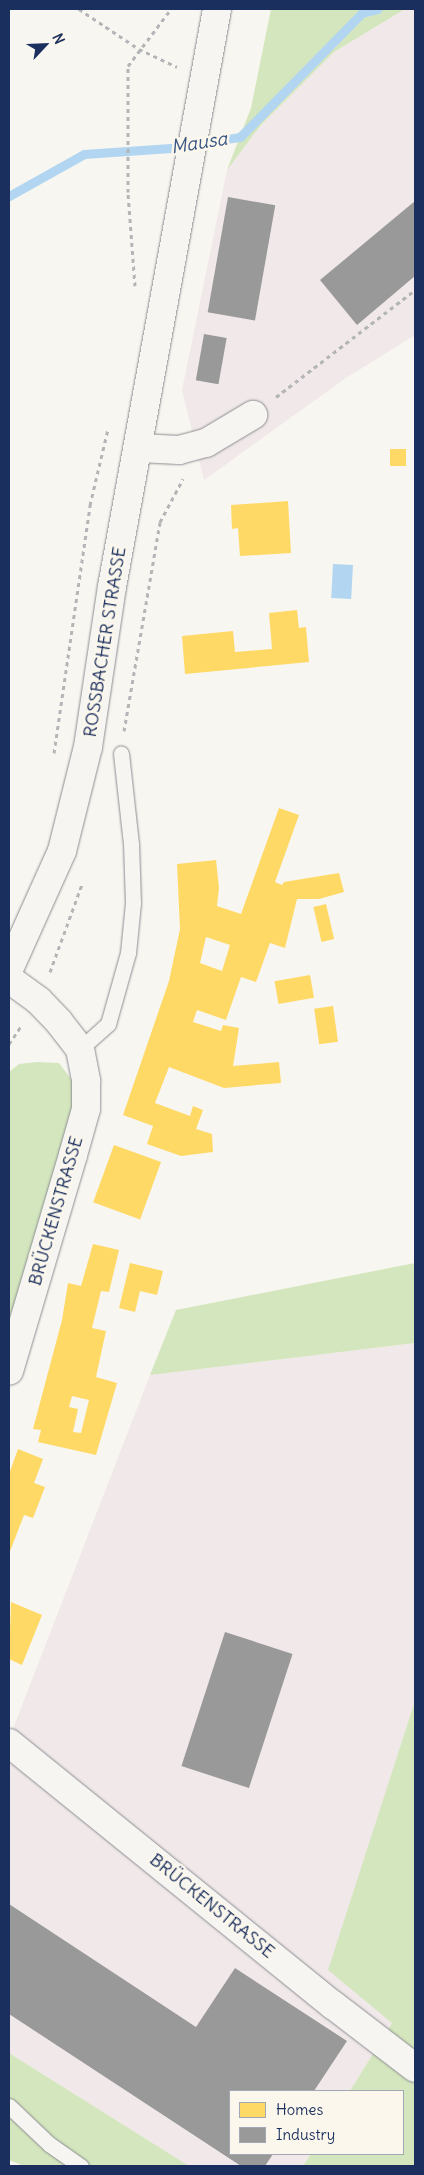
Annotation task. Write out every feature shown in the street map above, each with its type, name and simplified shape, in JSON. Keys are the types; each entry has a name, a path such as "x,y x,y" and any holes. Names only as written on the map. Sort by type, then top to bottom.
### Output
{"street":[{"name":"ROSSBACHER STRASSE","path":"9,969 65,841 88,747 112,588 139,448 194,129 217,9"},
{"path":"139,448 179,450 206,443 254,415"},
{"name":"BRÜCKENSTRASSE","path":"9,979 39,1001 80,1049 86,1081 86,1109 9,1371"},
{"name":"BRÜCKENSTRASSE","path":"9,1743 333,2005 415,2068"}],"lane":[{"path":"80,1049 108,1024 128,953 133,903 131,844 121,754"},
{"path":"9,2106 48,2144 81,2166"}],"path":[{"path":"79,9 139,50 175,66 204,73"},
{"path":"135,290 128,192 128,66 171,9"},
{"path":"254,415 415,290"},
{"path":"54,755 90,505 110,424"},
{"path":"148,577 160,522 170,498 206,443"}],"shaded area":[{"path":"405,9 415,9 415,335 346,378 204,480 182,390 227,170 261,125 334,52"},
{"path":"415,1343 415,1701 329,1970 392,2023 351,2090 229,2090 229,2155 310,2155 303,2166 189,2166 9,2053 9,1739 150,1375"}],"green space":[{"path":"271,9 405,9 334,52 261,125 227,170 251,108"},
{"path":"37,1062 59,1063 75,1084 82,1141 9,1335 9,1072 19,1064"},
{"path":"415,1263 415,1343 150,1375 176,1310"},
{"path":"415,1701 415,2166 303,2166 310,2155 404,2155 404,2090 351,2090 392,2023 328,1970"},
{"path":"9,2053 189,2166 24,2166 9,2160"}],"water":[{"path":"333,564 353,565 351,599 331,598"}],"building: Homes":[{"path":"390,449 406,449 406,466 390,466"},
{"path":"288,501 291,553 240,556 238,528 232,529 231,505"},
{"path":"297,610 299,628 306,627 309,662 185,674 182,636 233,631 235,652 272,649 269,613"},
{"path":"279,808 299,815 275,882 282,885 284,882 339,873 344,892 319,899 297,899 285,948 270,943 256,982 241,977 226,1020 197,1010 193,1022 221,1031 223,1025 239,1028 233,1066 279,1062 281,1083 224,1088 169,1067 155,1103 190,1116 193,1106 203,1110 196,1129 212,1134 213,1152 181,1156 147,1144 153,1126 123,1115 169,981 180,929 177,864 216,860 219,888 217,906 241,914","holes":["206,937 230,945 222,971 200,963"]},
{"path":"326,904 334,939 321,942 313,907"},
{"path":"310,975 314,998 279,1004 275,981"},
{"path":"333,1006 338,1042 319,1044 314,1009"},
{"path":"114,1145 161,1162 140,1219 93,1202"},
{"path":"93,1244 119,1250 109,1292 101,1291 92,1328 106,1331 96,1377 117,1383 96,1455 38,1442 41,1430 33,1429 62,1320 68,1283 81,1286","holes":["72,1396 89,1400 81,1433 73,1432 78,1409 69,1407"]},
{"path":"130,1263 163,1271 157,1295 140,1291 135,1312 119,1308"},
{"path":"18,1449 43,1459 34,1483 45,1487 33,1518 24,1515 9,1554 9,1474"},
{"path":"11,1602 42,1615 22,1665 9,1659"}],"building: Industry":[{"path":"228,197 275,205 255,321 208,312"},
{"path":"415,201 415,276 357,325 320,280"},
{"path":"204,334 227,338 218,384 196,380"},
{"path":"225,1632 293,1654 249,1788 181,1766"},
{"path":"9,1904 196,2027 235,1968 347,2041 315,2090 229,2090 229,2155 272,2155 265,2166 241,2166 9,2014"}],"waterway":[{"name":"Mausa","path":"9,196 84,154 171,148 240,137 362,13 378,9"}]}
